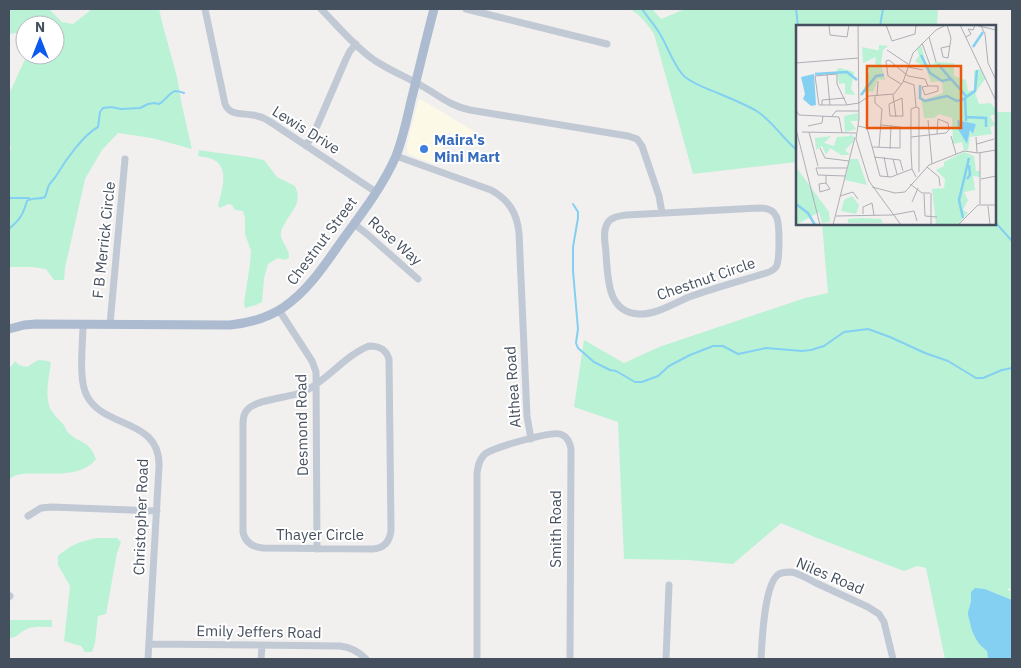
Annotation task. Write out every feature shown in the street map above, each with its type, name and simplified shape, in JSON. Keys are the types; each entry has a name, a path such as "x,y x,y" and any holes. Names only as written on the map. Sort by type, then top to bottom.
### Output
{"main road":[{"name":"Chestnut Street","path":"9,329 30,324 230,325 257,320 279,310 296,298 308,286 354,224 390,169 402,136 434,9"}],"street":[{"name":"Lewis Drive","path":"205,9 225,104 228,110 233,113 253,115 265,119 376,192"},
{"path":"321,9 375,60 450,104 465,109 634,137 642,146 659,196 662,213"},
{"path":"466,9 607,44"},
{"path":"306,146 317,126 346,59 356,44"},
{"name":"Althea Road","path":"396,156 491,190 505,199 516,218 527,416 531,439 487,452 481,458 478,466 476,659"},
{"name":"F B Merrick Circle","path":"110,324 125,159"},
{"name":"Chestnut Circle","path":"759,208 770,210 775,214 778,222 777,266 769,272 689,297 652,312 638,314 629,312 615,302 610,290 605,227 610,220 618,216 662,213 759,208"},
{"name":"Rose Way","path":"354,224 418,279"},
{"name":"Desmond Road","path":"279,310 314,365 316,372 317,549"},
{"name":"Christopher Road","path":"83,324 82,370 84,391 89,400 108,415 149,437 158,453 148,659"},
{"name":"Thayer Circle","path":"372,346 378,347 384,350 388,356 389,363 390,537 386,544 377,549 317,549 255,547 244,538 242,528 243,424 245,413 256,404 301,392 317,383 358,352 372,346"},
{"name":"Smith Road","path":"531,439 557,433 567,438 570,446 570,659"},
{"path":"28,516 41,508 51,507 156,511"},
{"name":"Niles Road","path":"761,659 764,620 771,587 776,576 787,572 800,575 879,614 885,625 893,659"},
{"path":"666,659 669,585"},
{"name":"Emily Jeffers Road","path":"149,644 344,647 361,654 366,659"},
{"path":"261,659 262,646"}],"shaded area":[{"path":"420,99 474,131 471,142 448,133 437,165 413,156 407,150"}],"green space":[{"path":"9,9 49,9 55,15 15,15 15,33 9,34"},
{"path":"92,9 159,9 177,77 192,149 152,138 118,133 102,150 85,179 64,280 54,280 46,269 9,267 9,159 11,146 9,145 9,94 22,65 65,65 65,23 73,24"},
{"path":"630,9 652,9 661,19 685,9 938,9 937,25 796,25 796,162 693,174 654,34 634,11"},
{"path":"996,112 1012,112 1012,590 1008,588 1008,590 1012,591 1012,600 985,589 971,592 968,612 972,631 980,645 987,651 988,659 945,659 926,568 917,566 904,571 781,523 733,564 688,560 624,559 618,422 574,407 584,340 624,363 659,347 805,298 828,293 822,225 996,225"},
{"path":"199,150 264,160 277,177 295,186 298,197 296,206 281,231 289,258 285,260 278,258 268,264 264,278 262,302 256,305 245,308 244,303 251,251 245,234 243,211 235,210 232,205 228,204 220,208 218,206 223,181 222,169 214,160 198,156"},
{"path":"38,360 51,363 47,393 51,410 69,434 88,446 96,459 87,467 76,471 24,474 9,480 9,369 15,361 19,365 27,367"},
{"path":"97,538 117,538 121,542 117,553 106,614 98,616 92,652 85,652 81,646 64,641 70,586 58,565 58,556 76,544"},
{"path":"9,620 52,620 52,627 30,628 9,638"}],"water":[{"path":"975,588 985,589 1012,600 1012,659 988,659 987,651 976,639 968,615 971,592"}],"waterway":[{"path":"642,9 658,31 674,62 685,77 697,85 755,110 767,119 796,149"},
{"path":"796,9 798,25"},
{"path":"880,25 883,9"},
{"path":"9,229 21,216 27,201 45,197 49,185 69,156 80,142 98,127 100,112 103,108 140,108 148,104 159,104 175,91 184,93"},
{"path":"9,198 29,198"},
{"path":"573,204 578,212 573,247 578,329 576,343 578,348 594,362 616,371 635,382 642,382 658,376 669,366 713,346 723,346 738,354 766,348 802,351 824,346 844,332 868,329 948,361 976,378 983,378 1012,368"},
{"path":"996,223 1012,241"}],"place":[{"name":"Maira's Mini Mart","path":"424,149"}]}
